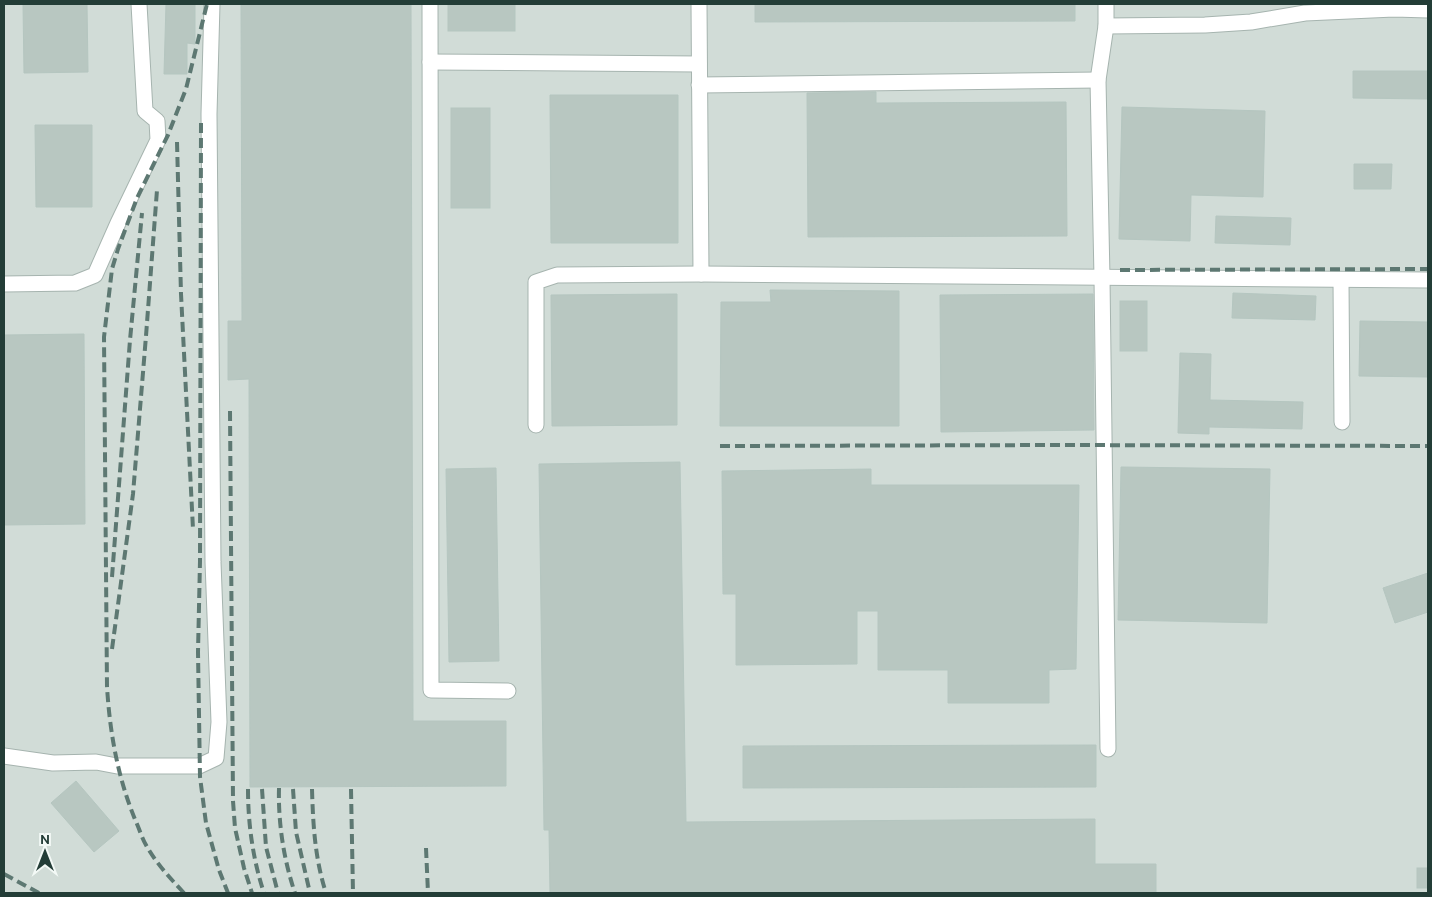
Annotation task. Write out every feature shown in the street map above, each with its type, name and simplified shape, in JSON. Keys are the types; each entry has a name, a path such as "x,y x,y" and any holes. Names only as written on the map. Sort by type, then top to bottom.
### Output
{"lane":[{"path":"4,284 75,283 96,275 118,222 158,140 157,121 145,111 139,4"},
{"path":"4,756 53,762 96,762 117,766 199,766 216,758 219,722 213,562 209,114 212,4"},
{"path":"430,4 431,690 508,691"},
{"path":"699,4 701,274"},
{"path":"1106,4 1106,26 1098,80 1108,749"},
{"path":"1106,26 1205,26 1251,22 1305,13 1428,10"},
{"path":"430,62 699,64"},
{"path":"699,85 1098,80"},
{"path":"536,426 536,282 556,275 701,274 1428,280"},
{"path":"1341,280 1342,422"}],"shaded area":[{"path":"4,4 1428,4 1428,893 4,893"}],"building":[{"path":"23,4 87,4 88,72 24,73"},
{"path":"166,4 195,4 195,44 187,43 187,74 164,74"},
{"path":"241,4 411,4 413,721 506,721 506,786 250,787 249,379 228,380 228,321 242,321"},
{"path":"448,4 515,4 515,31 448,31"},
{"path":"755,4 1075,4 1075,21 755,22"},
{"path":"1353,71 1428,71 1428,99 1353,98"},
{"path":"876,92 876,103 1066,102 1067,236 808,237 807,93"},
{"path":"550,95 678,95 678,243 551,243"},
{"path":"1122,107 1265,111 1263,197 1191,195 1190,241 1119,239"},
{"path":"451,108 490,108 490,208 451,208"},
{"path":"35,125 92,125 92,207 36,207"},
{"path":"1354,164 1392,164 1391,189 1354,189"},
{"path":"1216,216 1291,218 1290,245 1215,243"},
{"path":"770,290 899,291 899,426 720,426 721,302 771,302"},
{"path":"1233,293 1316,296 1315,320 1232,318"},
{"path":"677,294 677,425 552,426 551,295"},
{"path":"1093,294 1094,430 941,432 940,295"},
{"path":"1120,301 1147,301 1147,351 1120,351"},
{"path":"1360,321 1428,322 1428,377 1359,376"},
{"path":"84,334 85,524 4,525 4,335"},
{"path":"1180,353 1211,354 1210,400 1303,402 1302,429 1209,427 1209,434 1178,433"},
{"path":"680,462 686,822 1095,819 1095,864 1156,864 1156,893 550,893 549,830 544,830 539,464"},
{"path":"1121,467 1270,469 1267,623 1118,620"},
{"path":"496,468 499,661 449,662 446,469"},
{"path":"871,469 871,485 1079,485 1076,669 1049,670 1049,703 948,703 948,670 878,670 878,611 857,611 857,664 736,665 736,594 723,594 722,471"},
{"path":"1428,573 1428,612 1395,623 1383,588"},
{"path":"1096,745 1096,787 743,788 743,746"},
{"path":"76,781 119,831 94,852 51,803"},
{"path":"1417,868 1428,868 1428,888 1417,888"}],"railway":[{"path":"184,893 168,876 150,852 142,837 120,774 110,722 107,687 104,337 112,269 118,249 137,198 168,135 186,89 207,4"},
{"path":"201,123 198,652 200,777 206,823 219,870 228,893"},
{"path":"177,142 181,294 193,529"},
{"path":"112,649 133,494 157,190"},
{"path":"112,577 130,340 142,213"},
{"path":"1120,270 1428,269"},
{"path":"230,411 233,801 235,828 252,893"},
{"path":"720,446 1428,446"},
{"path":"279,788 282,842 295,893"},
{"path":"248,789 252,842 264,893"},
{"path":"262,789 266,847 278,893"},
{"path":"293,789 296,832 310,893"},
{"path":"312,789 315,842 326,893"},
{"path":"351,789 353,893"},
{"path":"426,848 428,893"},
{"path":"4,874 39,893"}]}
